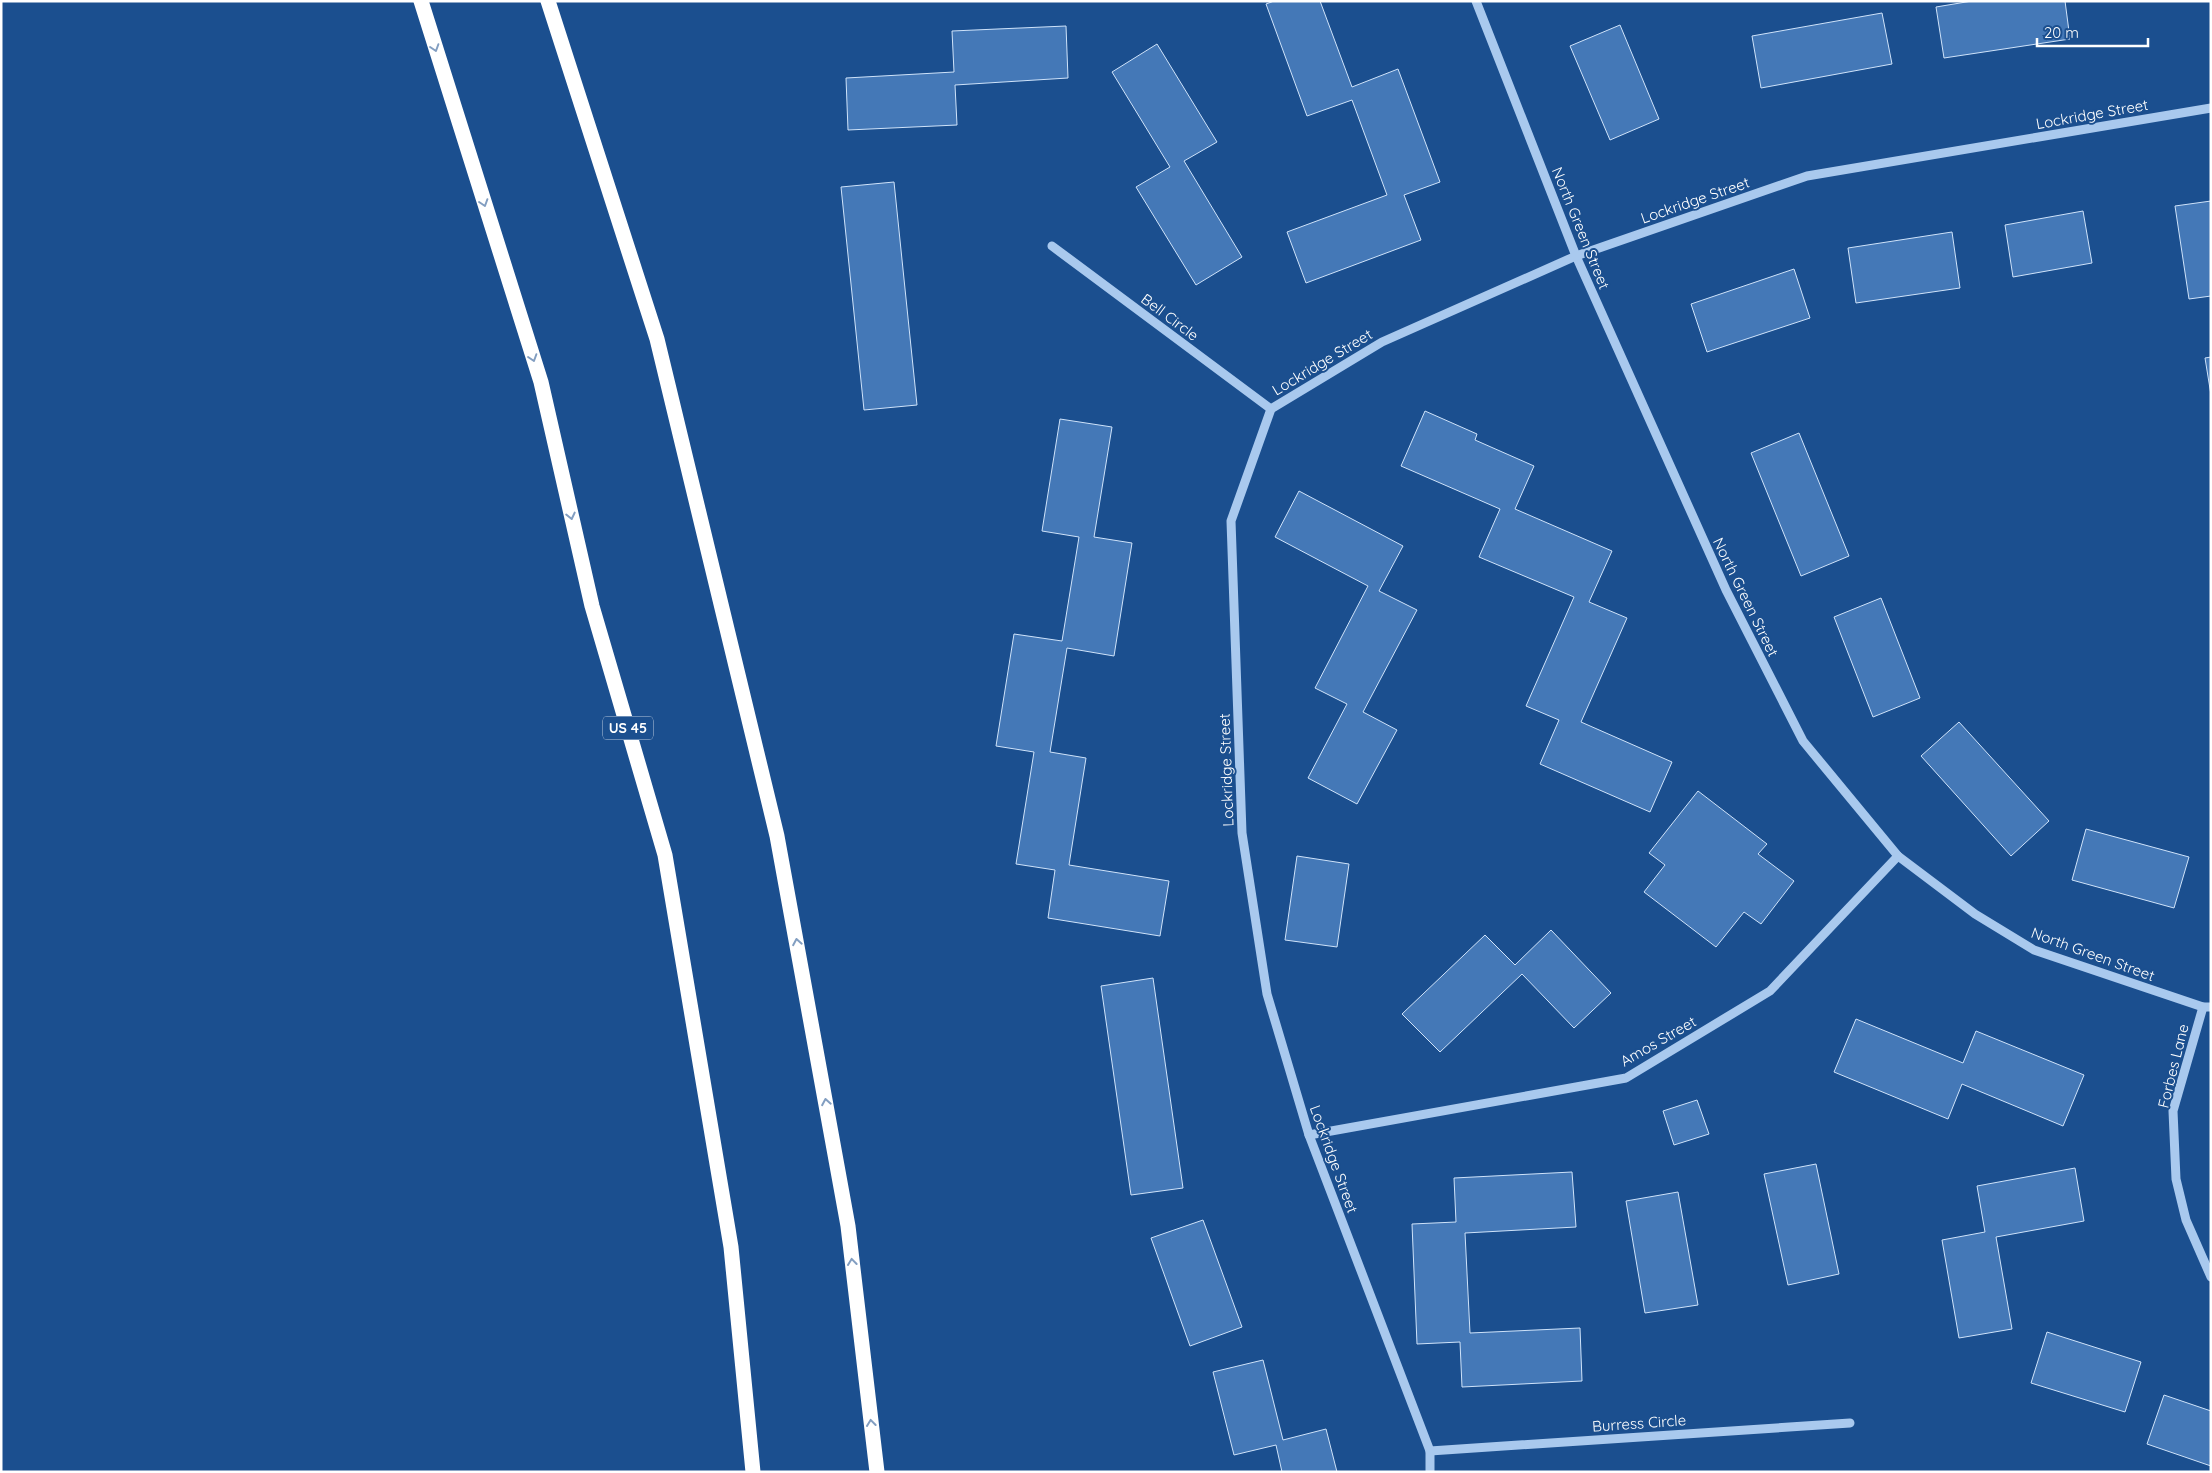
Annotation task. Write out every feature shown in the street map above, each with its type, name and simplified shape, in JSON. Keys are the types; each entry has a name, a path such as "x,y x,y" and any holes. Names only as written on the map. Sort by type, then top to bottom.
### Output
{"highway":[{"name":"US 45","path":"420,1 541,382 592,606 665,855 731,1247 753,1472"},
{"path":"548,1 656,339 777,836 848,1226 877,1472"}],"street":[{"name":"North Green Street","path":"1476,1 1576,256 1726,590 1803,741 1898,856 1975,914 2034,950 2207,1007"},
{"name":"Lockridge Street","path":"1430,1472 1430,1451 1309,1135 1267,994 1242,833 1231,521 1271,410 1382,342 1576,256 1807,176 2211,108"},
{"name":"Bell Circle","path":"1052,246 1271,410"},
{"name":"Amos Street","path":"1309,1135 1626,1078 1770,990 1898,856"},
{"name":"Forbes Lane","path":"2207,1007 2174,1111 2176,1179 2186,1220 2202,1261 2211,1277"},
{"name":"Burress Circle","path":"1430,1451 1850,1423"}],"building":[{"path":"1274,1 1320,1 1352,87 1398,69 1440,182 1404,195 1421,240 1306,283 1287,232 1387,195 1352,100 1307,116 1266,4"},
{"path":"1972,1 2065,1 2070,39 1944,58 1936,7"},
{"path":"1882,13 1892,64 1761,88 1752,36"},
{"path":"1620,25 1659,119 1610,140 1570,46"},
{"path":"1066,26 1068,78 955,85 957,125 848,130 846,78 954,72 952,31"},
{"path":"1157,44 1217,142 1184,161 1242,257 1196,285 1136,187 1170,167 1112,72"},
{"path":"894,182 917,405 864,410 841,187"},
{"path":"2211,201 2211,296 2189,299 2175,206"},
{"path":"2083,211 2092,263 2013,277 2005,225"},
{"path":"1952,232 1960,288 1856,303 1848,248"},
{"path":"1794,269 1810,318 1707,352 1691,304"},
{"path":"2211,357 2211,395 2205,358"},
{"path":"1425,411 1477,434 1475,440 1534,466 1515,509 1612,551 1589,602 1627,618 1581,722 1672,762 1650,812 1540,764 1559,720 1526,706 1574,597 1479,557 1500,509 1401,466"},
{"path":"1060,419 1112,427 1094,537 1132,543 1114,656 1067,648 1050,752 1086,758 1069,865 1169,881 1160,936 1048,918 1055,870 1016,864 1034,752 996,746 1014,634 1062,641 1079,537 1042,531"},
{"path":"1799,433 1849,556 1801,576 1751,453"},
{"path":"1299,491 1403,546 1379,591 1417,610 1363,712 1397,730 1357,804 1308,778 1347,704 1315,688 1368,586 1275,537"},
{"path":"1881,598 1920,698 1873,717 1834,617"},
{"path":"1959,722 2049,821 2011,856 1921,756"},
{"path":"1698,791 1767,844 1758,854 1794,881 1761,924 1744,912 1716,947 1644,892 1665,865 1649,853"},
{"path":"2086,829 2189,857 2174,908 2072,880"},
{"path":"1297,856 1349,864 1337,947 1285,940"},
{"path":"1551,930 1611,993 1574,1028 1522,974 1440,1052 1402,1014 1485,935 1515,965"},
{"path":"1153,978 1183,1188 1131,1195 1101,986"},
{"path":"1856,1019 1963,1063 1976,1031 2084,1075 2063,1126 1962,1084 1948,1119 1834,1072"},
{"path":"1697,1100 1709,1134 1674,1145 1663,1111"},
{"path":"1816,1164 1839,1274 1788,1285 1764,1174"},
{"path":"2075,1168 2084,1221 1996,1237 2012,1329 1959,1338 1942,1240 1985,1232 1977,1186"},
{"path":"1572,1172 1576,1227 1465,1233 1470,1333 1580,1328 1582,1381 1462,1387 1460,1342 1417,1344 1412,1224 1456,1222 1454,1178"},
{"path":"1678,1192 1698,1305 1645,1313 1626,1201"},
{"path":"1203,1220 1242,1327 1190,1346 1151,1238"},
{"path":"2047,1332 2141,1362 2125,1412 2031,1383"},
{"path":"1263,1360 1283,1440 1326,1429 1337,1472 1282,1472 1276,1445 1234,1455 1213,1372"},
{"path":"2164,1395 2211,1411 2211,1466 2147,1444"}]}
